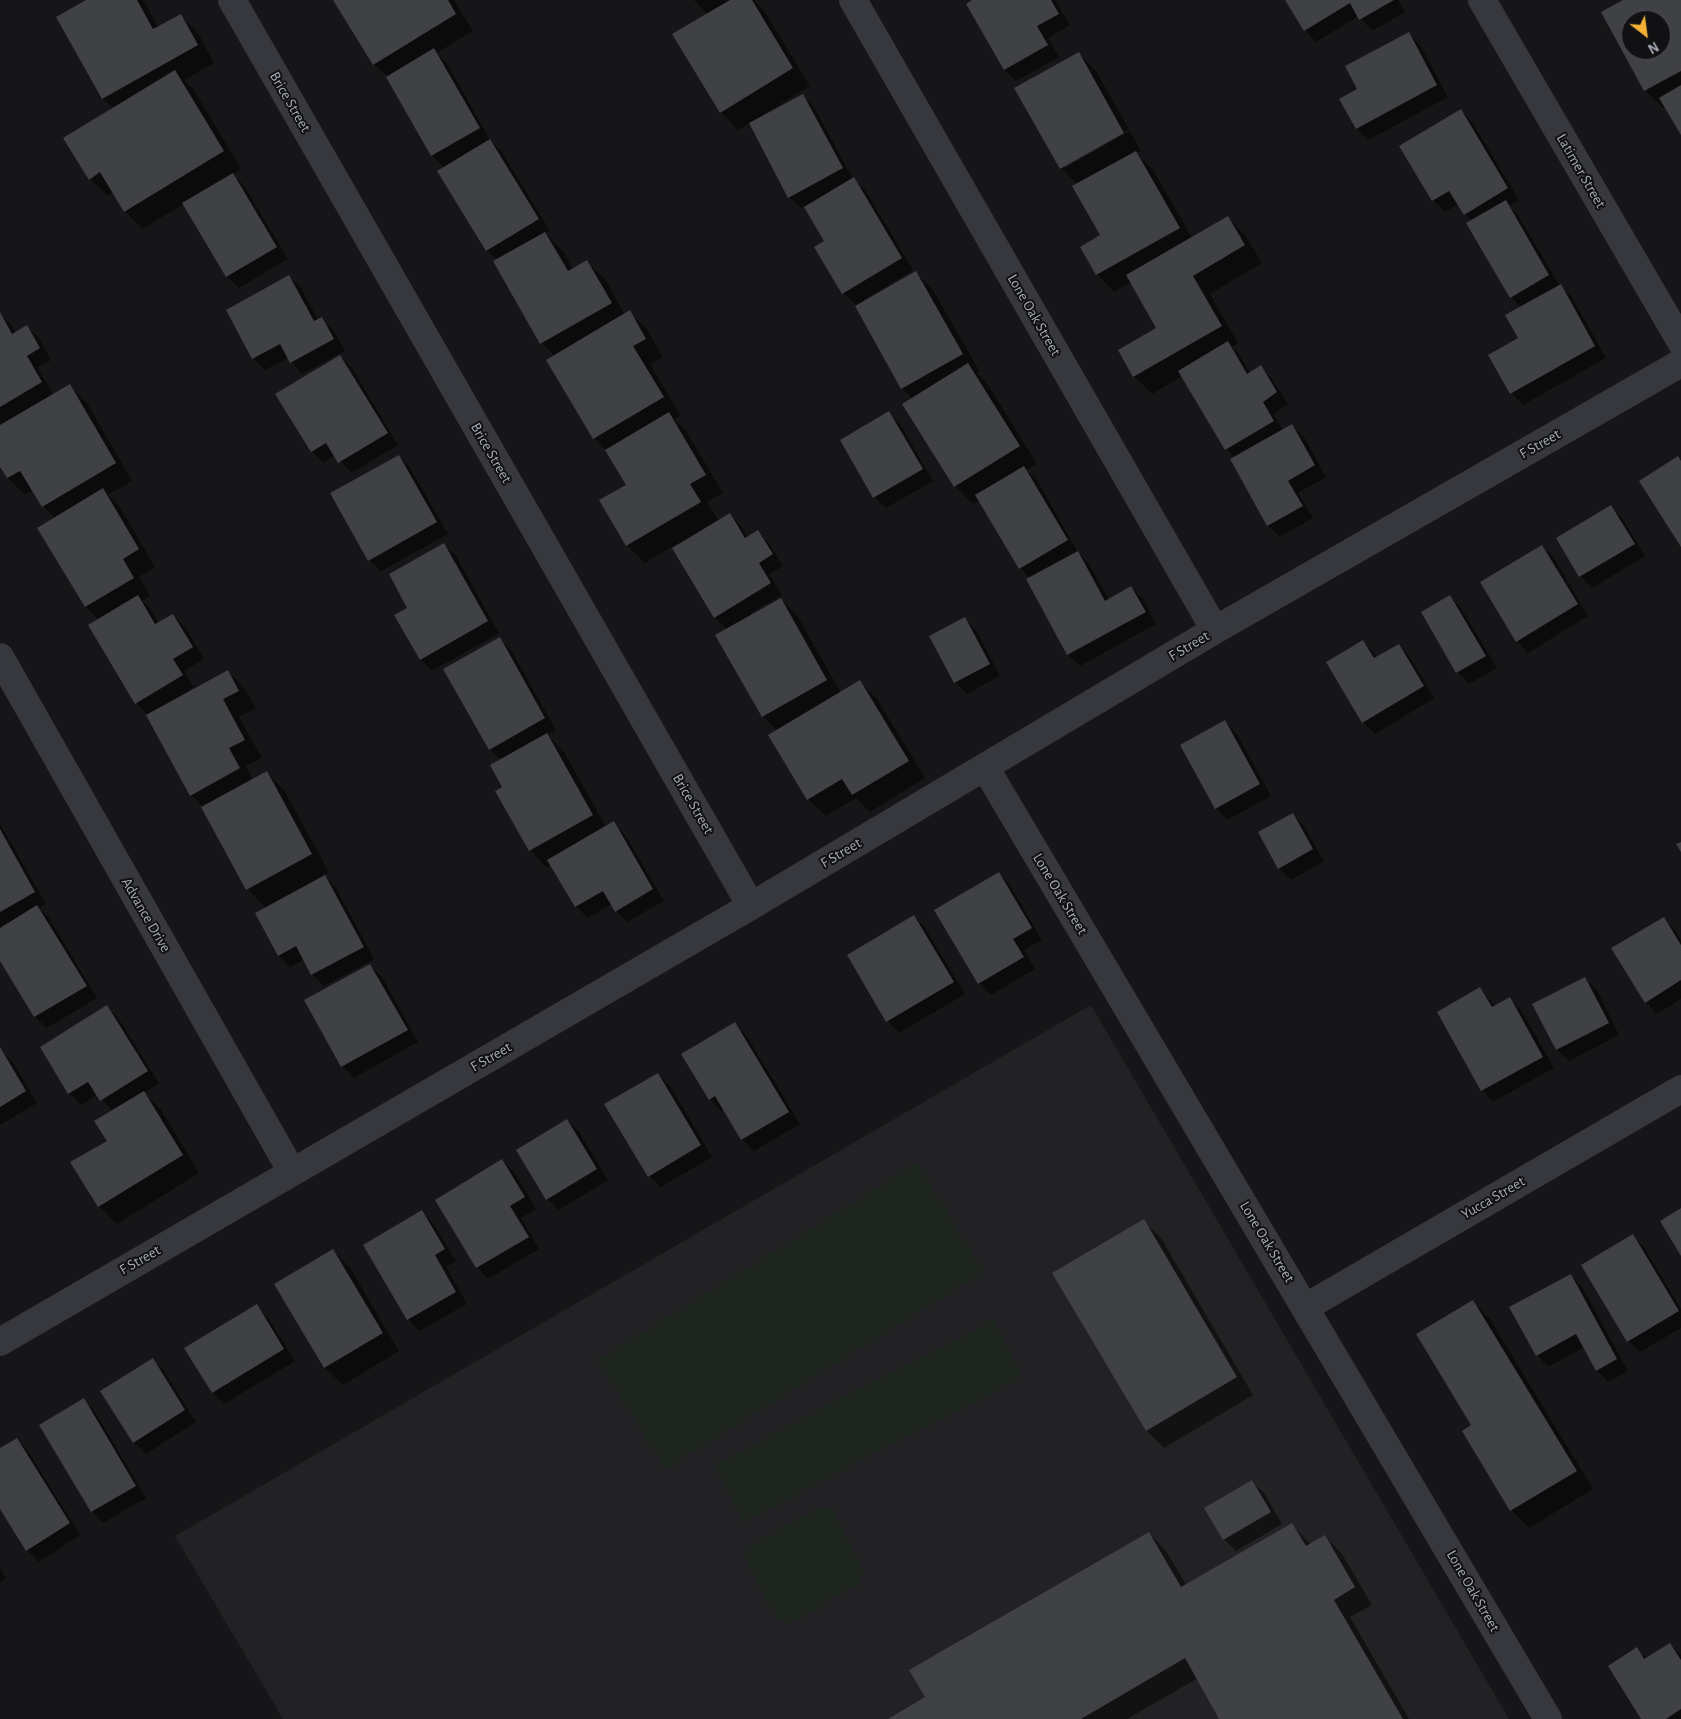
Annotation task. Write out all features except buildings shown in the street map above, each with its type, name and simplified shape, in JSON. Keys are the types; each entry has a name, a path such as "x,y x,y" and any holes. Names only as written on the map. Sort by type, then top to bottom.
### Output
{"street":[{"name":"Brice Street","path":"232,0 751,906"},
{"name":"Lone Oak Street","path":"852,0 1215,630"},
{"name":"Latimer Street","path":"1482,0 1681,342"},
{"name":"F Street","path":"0,1342 751,906 1215,630 1681,363"},
{"name":"Advance Drive","path":"0,657 292,1172"},
{"name":"Lone Oak Street","path":"985,767 1548,1719"},
{"name":"Yucca Street","path":"1306,1308 1681,1089"}],"shaded area":[{"path":"1091,1005 1509,1719 283,1719 175,1536"},
{"path":"917,1163 984,1272 665,1469 598,1360"},
{"path":"993,1320 1022,1377 743,1522 713,1465"},
{"path":"825,1506 834,1510 864,1572 858,1584 790,1624 778,1620 744,1557 746,1547"}]}
